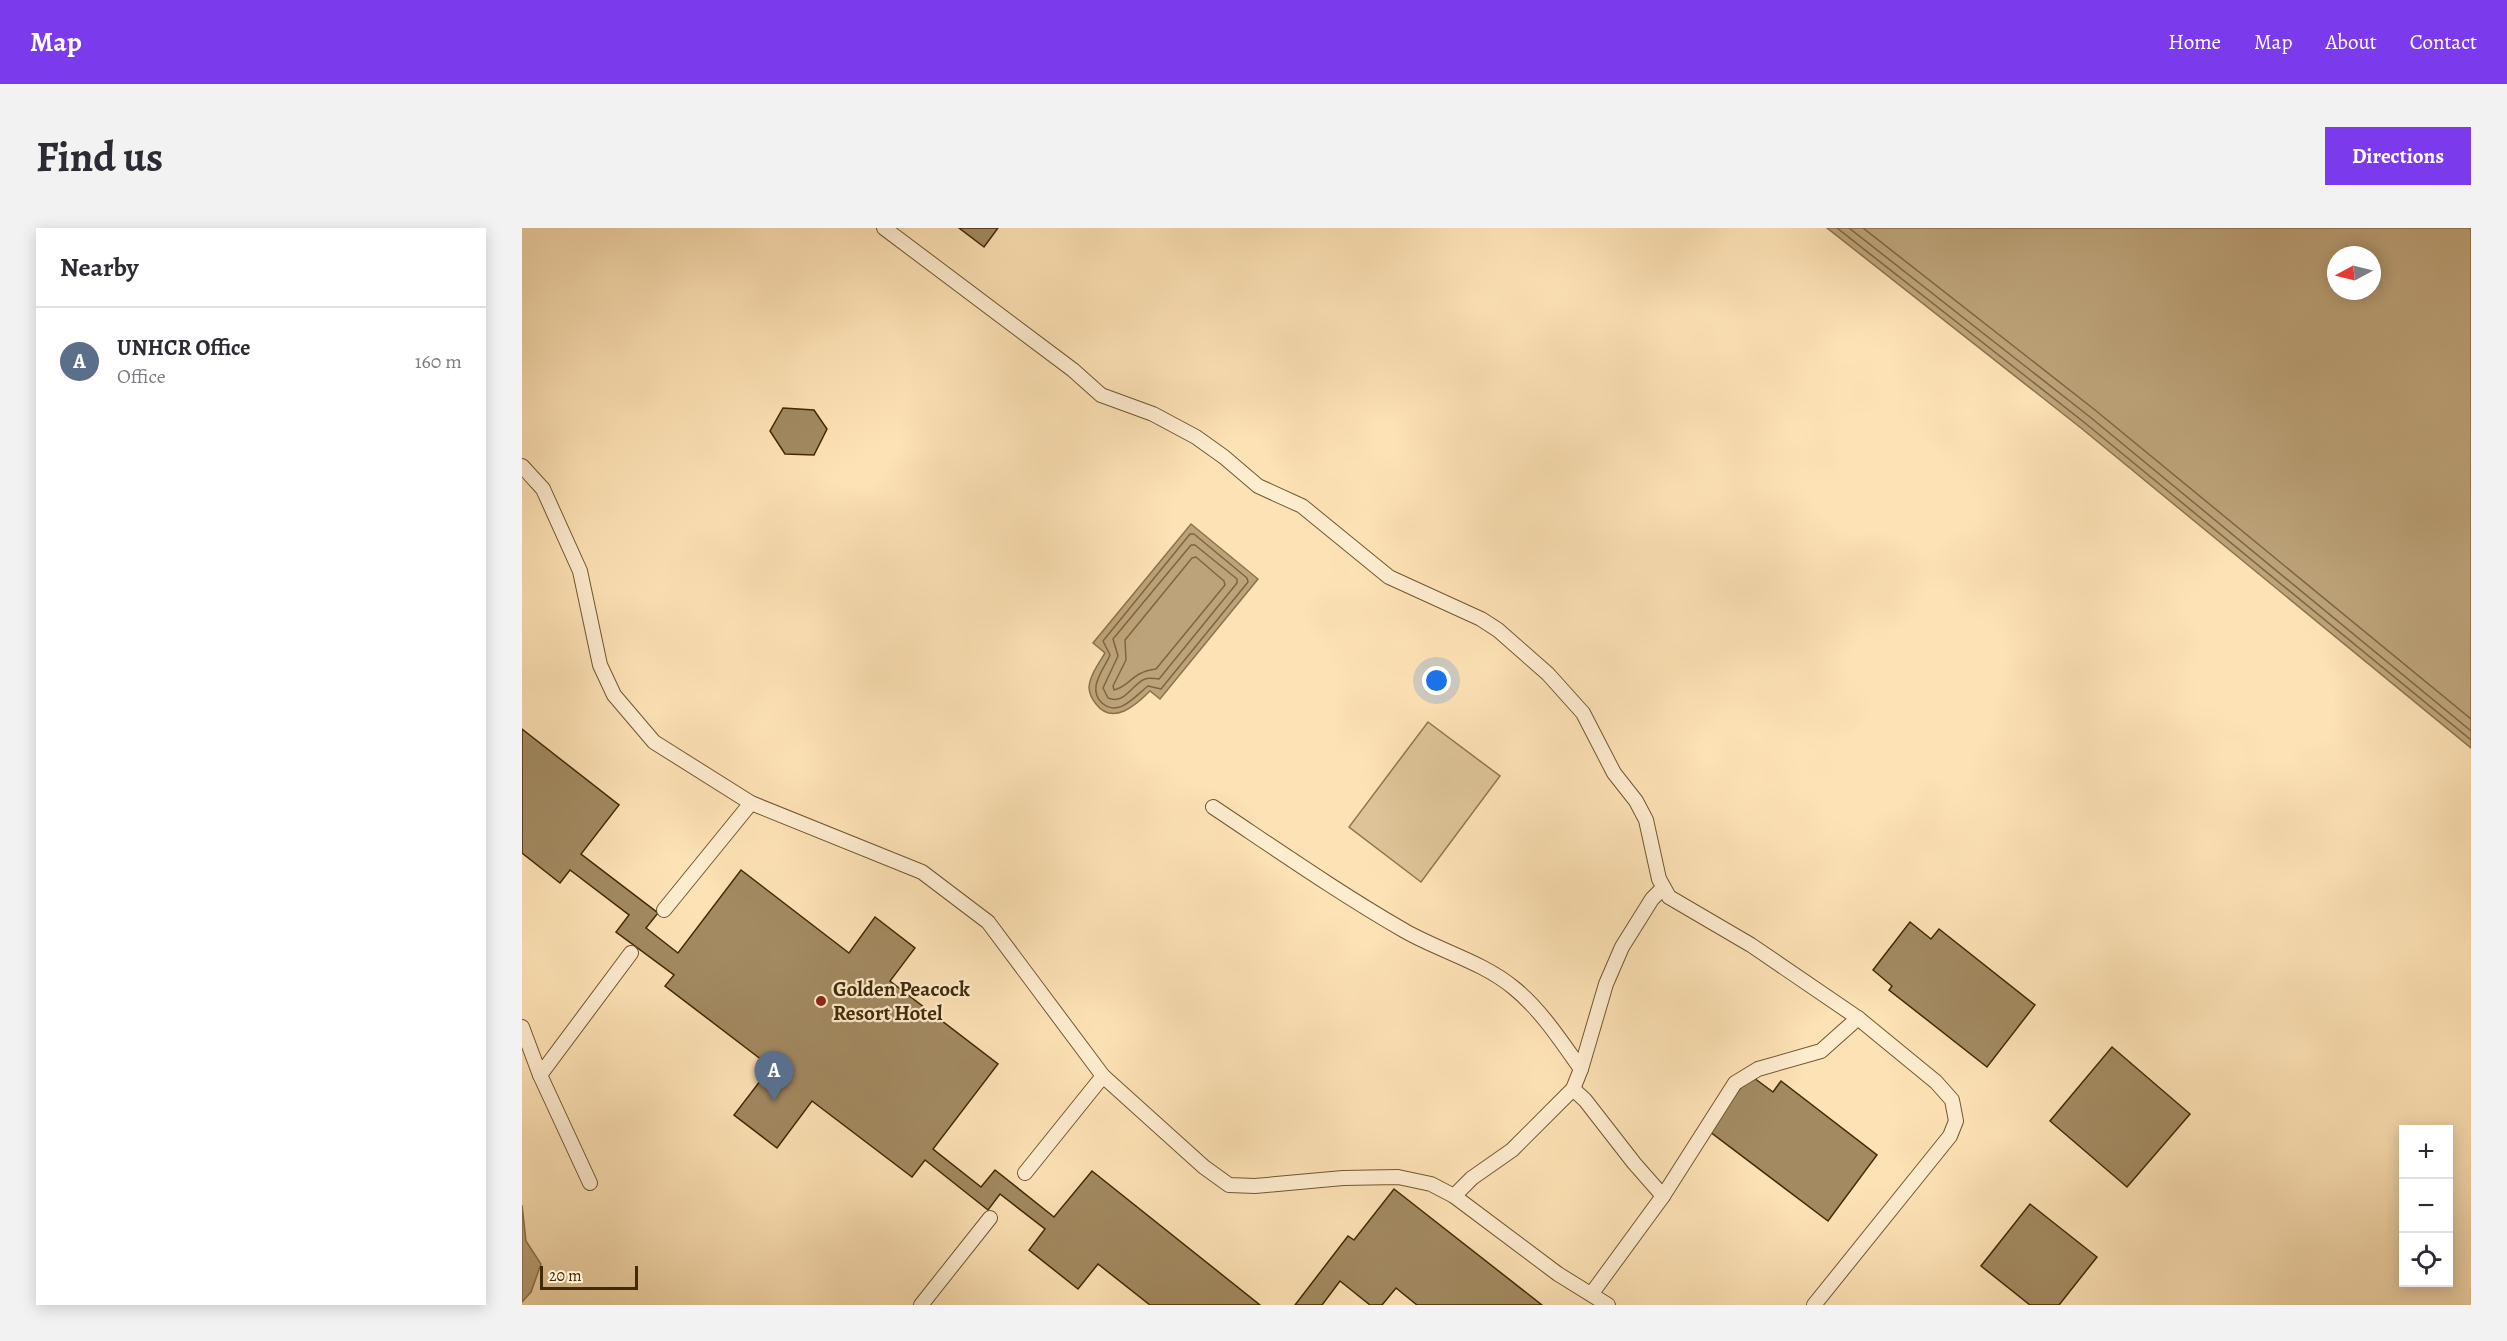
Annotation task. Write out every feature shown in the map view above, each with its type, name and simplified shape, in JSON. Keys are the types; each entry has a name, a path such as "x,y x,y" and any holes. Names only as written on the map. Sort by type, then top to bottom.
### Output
{"lane":[{"path":"884,228 1073,370 1101,395 1153,414 1196,437 1258,486 1302,506 1389,577 1480,619 1498,630 1548,674 1583,713 1614,773 1636,801 1646,820 1663,888 1669,897 1751,945 1858,1018 1936,1082 1952,1100 1956,1121 1950,1136 1814,1305"},
{"path":"522,466 543,489 580,571 600,665 614,695 654,742 751,804 922,872 988,922 1103,1076 1204,1167 1229,1185 1255,1186 1343,1178 1398,1177 1431,1184 1454,1196 1558,1274 1608,1305"},
{"path":"664,910 751,804"},
{"path":"1213,807 1388,921 1502,979 1515,988 1541,1017 1581,1069"},
{"path":"1454,1196 1472,1178 1512,1150 1572,1089 1581,1069 1606,984 1622,947 1652,899 1663,888"},
{"path":"540,1074 631,953"},
{"path":"1592,1293 1663,1196 1734,1083 1758,1069 1821,1051 1858,1018"},
{"path":"522,1028 540,1074 590,1183"},
{"path":"1025,1173 1103,1076"},
{"path":"1572,1089 1585,1100 1663,1196"},
{"path":"921,1305 990,1218"}],"shaded area":[{"path":"1428,722 1500,776 1421,882 1349,827"}],"water":[{"path":"1827,228 2471,228 2471,748 2081,428"},
{"path":"1191,524 1258,579 1160,699 1150,691 1124,711 1110,713 1103,710 1090,694 1089,687 1093,674 1105,653 1093,643"},
{"path":"522,1205 526,1241 541,1264 531,1292 522,1302"}],"building":[{"path":"959,228 998,228 984,247"},
{"path":"783,408 814,410 827,429 814,455 785,454 770,431"},
{"path":"522,729 619,805 581,854 658,913 646,928 678,953 741,870 849,953 875,917 915,948 890,981 998,1064 933,1149 981,1187 995,1170 1054,1217 1092,1171 1260,1305 1150,1305 1098,1264 1078,1289 1029,1250 1045,1229 1000,1194 988,1210 925,1160 912,1177 812,1101 777,1148 734,1115 771,1067 665,986 674,975 616,932 629,915 570,870 560,883 522,853"},
{"path":"1910,922 1931,939 1939,929 2035,1005 1987,1067 1889,990 1892,986 1873,970"},
{"path":"2112,1047 2190,1114 2127,1187 2050,1121"},
{"path":"1750,1075 1773,1092 1781,1081 1877,1155 1828,1221 1709,1131"},
{"path":"1394,1189 1542,1305 1417,1305 1396,1288 1382,1305 1370,1305 1340,1281 1322,1305 1295,1305 1348,1236 1354,1240"},
{"path":"2030,1204 2097,1257 2059,1305 2030,1305 1981,1266"}],"place":[{"name":"Golden Peacock Resort Hotel","path":"821,1001"},
{"name":"UNHCR Office","path":"774,1101"}]}
